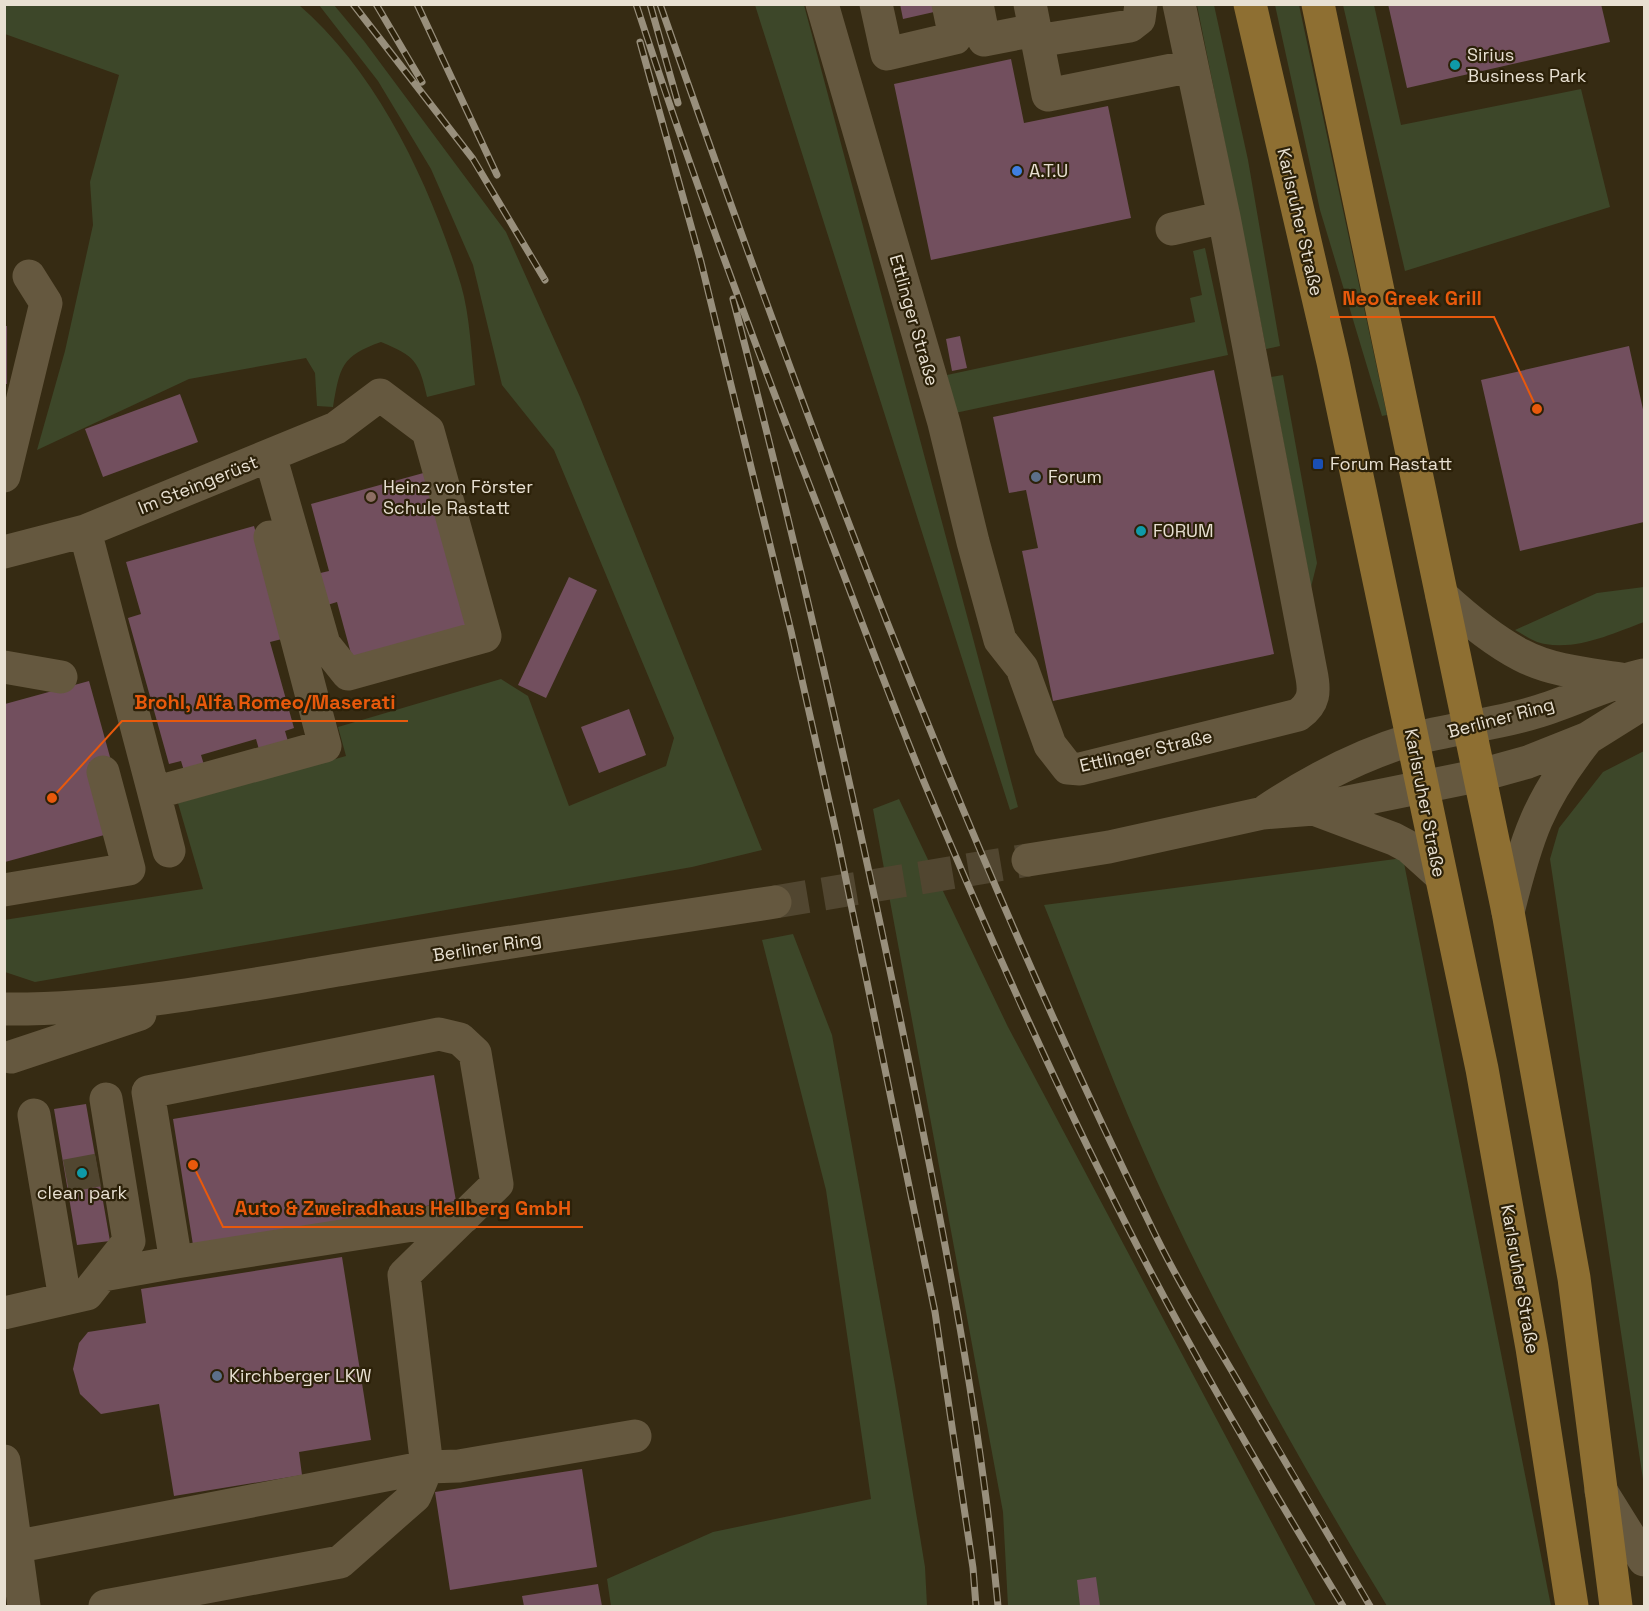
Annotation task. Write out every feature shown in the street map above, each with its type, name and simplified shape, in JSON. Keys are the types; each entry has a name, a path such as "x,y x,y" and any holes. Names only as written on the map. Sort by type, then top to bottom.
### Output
{"main road":[{"name":"Karlsruher Straße","path":"1250,4 1333,362 1482,1069 1506,1198 1572,1606"},
{"path":"1318,4 1508,912 1574,1278 1616,1606"}],"street":[{"name":"Ettlinger Straße","path":"822,4 944,423 1000,640 1022,668 1050,745 1068,768 1080,770 1298,715 1308,708 1313,697 1314,685 1224,217 1179,4"},
{"path":"876,4 887,54 955,38 948,4"},
{"path":"977,4 984,40 1034,25 1131,26 1139,18 1142,4"},
{"path":"1034,25 1048,95 1192,66"},
{"path":"1172,230 1224,217"},
{"path":"4,476 46,303 29,276"},
{"name":"Im Steingerüst","path":"4,552 85,531 336,428 381,395 428,431 485,636 348,674 324,644 261,459"},
{"path":"154,793 325,746 261,459"},
{"path":"85,531 169,851"},
{"path":"1442,596 1472,623 1522,656 1557,668 1634,677"},
{"path":"4,667 62,677"},
{"name":"Berliner Ring","path":"1263,813 1313,780 1364,755 1413,739 1471,729 1536,712 1634,677"},
{"name":"Berliner Ring","path":"1029,860 1109,847 1263,813 1314,808 1481,775 1528,762 1588,738 1644,703"},
{"path":"1508,912 1526,841 1540,807 1559,774 1588,738"},
{"path":"4,890 129,869 103,772"},
{"path":"1314,808 1394,839 1409,847 1440,875"},
{"name":"Berliner Ring","path":"199,994 8,1066 12,1040 4,1011 51,1010 199,994 775,902"},
{"path":"105,1606 340,1562 415,1496 427,1467 404,1275 497,1184 475,1053 460,1039 439,1034 148,1092 176,1262"},
{"path":"4,1313 87,1294 129,1241 107,1169 106,1099"},
{"path":"34,1115 56,1177 65,1299"},
{"path":"102,1275 464,1217"},
{"path":"14,1547 427,1467 459,1466 634,1437"},
{"path":"4,1461 14,1547 24,1606"},
{"path":"1600,1491 1644,1560"}],"green space":[{"path":"4,5 299,5 327,32 377,97 417,171 449,247 461,285 468,322 475,385 427,397 421,375 414,361 401,351 381,342 350,358 341,373 333,407 317,406 315,373 306,358 189,379 37,450 65,351 93,225 90,182 119,75 5,34"},
{"path":"319,5 334,5 364,41 506,232 580,397 762,850 692,867 35,982 5,972 4,920 203,889 178,803 346,756 338,727 501,679 528,696 569,806 666,766 674,738 554,450 502,385 473,265 431,169 378,81"},
{"path":"755,5 804,5 1018,807 1010,810"},
{"path":"1197,5 1214,5 1248,160 1280,346 1266,349"},
{"path":"1275,5 1299,5 1387,415 1382,416 1320,210"},
{"path":"1343,5 1374,5 1401,125 1581,89 1610,207 1405,271"},
{"path":"1205,248 1228,355 955,413 947,375 1195,322 1190,298 1202,295 1193,251"},
{"path":"1283,375 1317,563 1311,587 1271,377"},
{"path":"1644,587 1644,622 1608,635 1583,643 1558,645 1537,642 1515,630 1597,593"},
{"path":"1644,751 1644,1486 1550,859 1559,828 1603,772"},
{"path":"899,799 1008,1027 1316,1606 1008,1606 1003,1512 873,809"},
{"path":"1403,858 1551,1606 1387,1606 1289,1439 1198,1267 1130,1120 1044,905"},
{"path":"793,934 832,1035 895,1385 925,1567 927,1606 611,1606 607,1579 713,1532 871,1499 826,1190 762,940"}],"building":[{"path":"900,4 932,4 934,12 903,19"},
{"name":"Sirius Business Park","path":"1388,4 1601,4 1610,42 1407,88"},
{"name":"A.T.U","path":"1011,59 1024,123 1108,106 1131,218 931,260 894,84"},
{"path":"4,326 7,326 7,384 4,384"},
{"path":"960,336 967,368 952,371 946,339"},
{"path":"1629,346 1644,414 1644,522 1520,551 1481,380"},
{"name":"FORUM","path":"1214,370 1274,654 1053,701 1022,551 1038,548 1026,490 1009,493 993,417"},
{"path":"180,394 198,442 103,477 85,429"},
{"path":"427,472 469,630 353,661 337,602 324,606 316,574 329,571 311,504"},
{"path":"254,526 286,638 270,642 294,728 285,731 289,745 260,753 256,739 201,755 205,768 185,774 181,761 169,764 128,618 141,614 126,562"},
{"path":"569,577 597,590 546,698 518,685"},
{"path":"89,681 110,757 89,763 108,834 5,862 5,704"},
{"path":"629,709 646,755 599,773 581,727"},
{"path":"434,1075 456,1201 193,1245 173,1119"},
{"name":"clean park","path":"86,1104 110,1241 77,1245 54,1109"},
{"name":"Kirchberger LKW","path":"342,1257 371,1440 299,1452 302,1475 174,1496 159,1404 101,1414 80,1394 73,1369 79,1343 88,1332 146,1323 141,1289"},
{"path":"582,1469 597,1567 450,1590 435,1492"},
{"path":"1096,1577 1100,1606 1080,1606 1077,1580"},
{"path":"598,1584 602,1606 524,1606 522,1596"}],"tunnel":[{"path":"775,902 1028,860"},
{"path":"66,1176 98,1170"}],"railway":[{"path":"353,4 473,159 545,280"},
{"path":"376,4 422,82"},
{"path":"417,4 497,175"},
{"path":"636,4 700,192 769,379 910,747 989,934 1082,1134 1161,1292 1250,1450 1343,1606"},
{"path":"650,4 678,103"},
{"path":"660,4 828,469 948,774 1012,926 1079,1075 1170,1263 1370,1606"},
{"path":"640,42 701,262 791,631 838,841 935,1312 973,1568 976,1606"},
{"path":"733,299 825,677 908,1057 972,1399 998,1606"}],"place":[{"name":"Sirius Business Park","path":"1455,65"},
{"name":"A.T.U","path":"1017,171"},
{"name":"Neo Greek Grill","path":"1537,409"},
{"name":"Forum Rastatt","path":"1318,464"},
{"name":"Forum","path":"1036,477"},
{"name":"Heinz von Förster Schule Rastatt","path":"371,497"},
{"name":"FORUM","path":"1141,531"},
{"name":"Brohl, Alfa Romeo/Maserati","path":"52,798"},
{"name":"Auto & Zweiradhaus Hellberg GmbH","path":"193,1165"},
{"name":"clean park","path":"82,1173"},
{"name":"Kirchberger LKW","path":"217,1376"}]}
